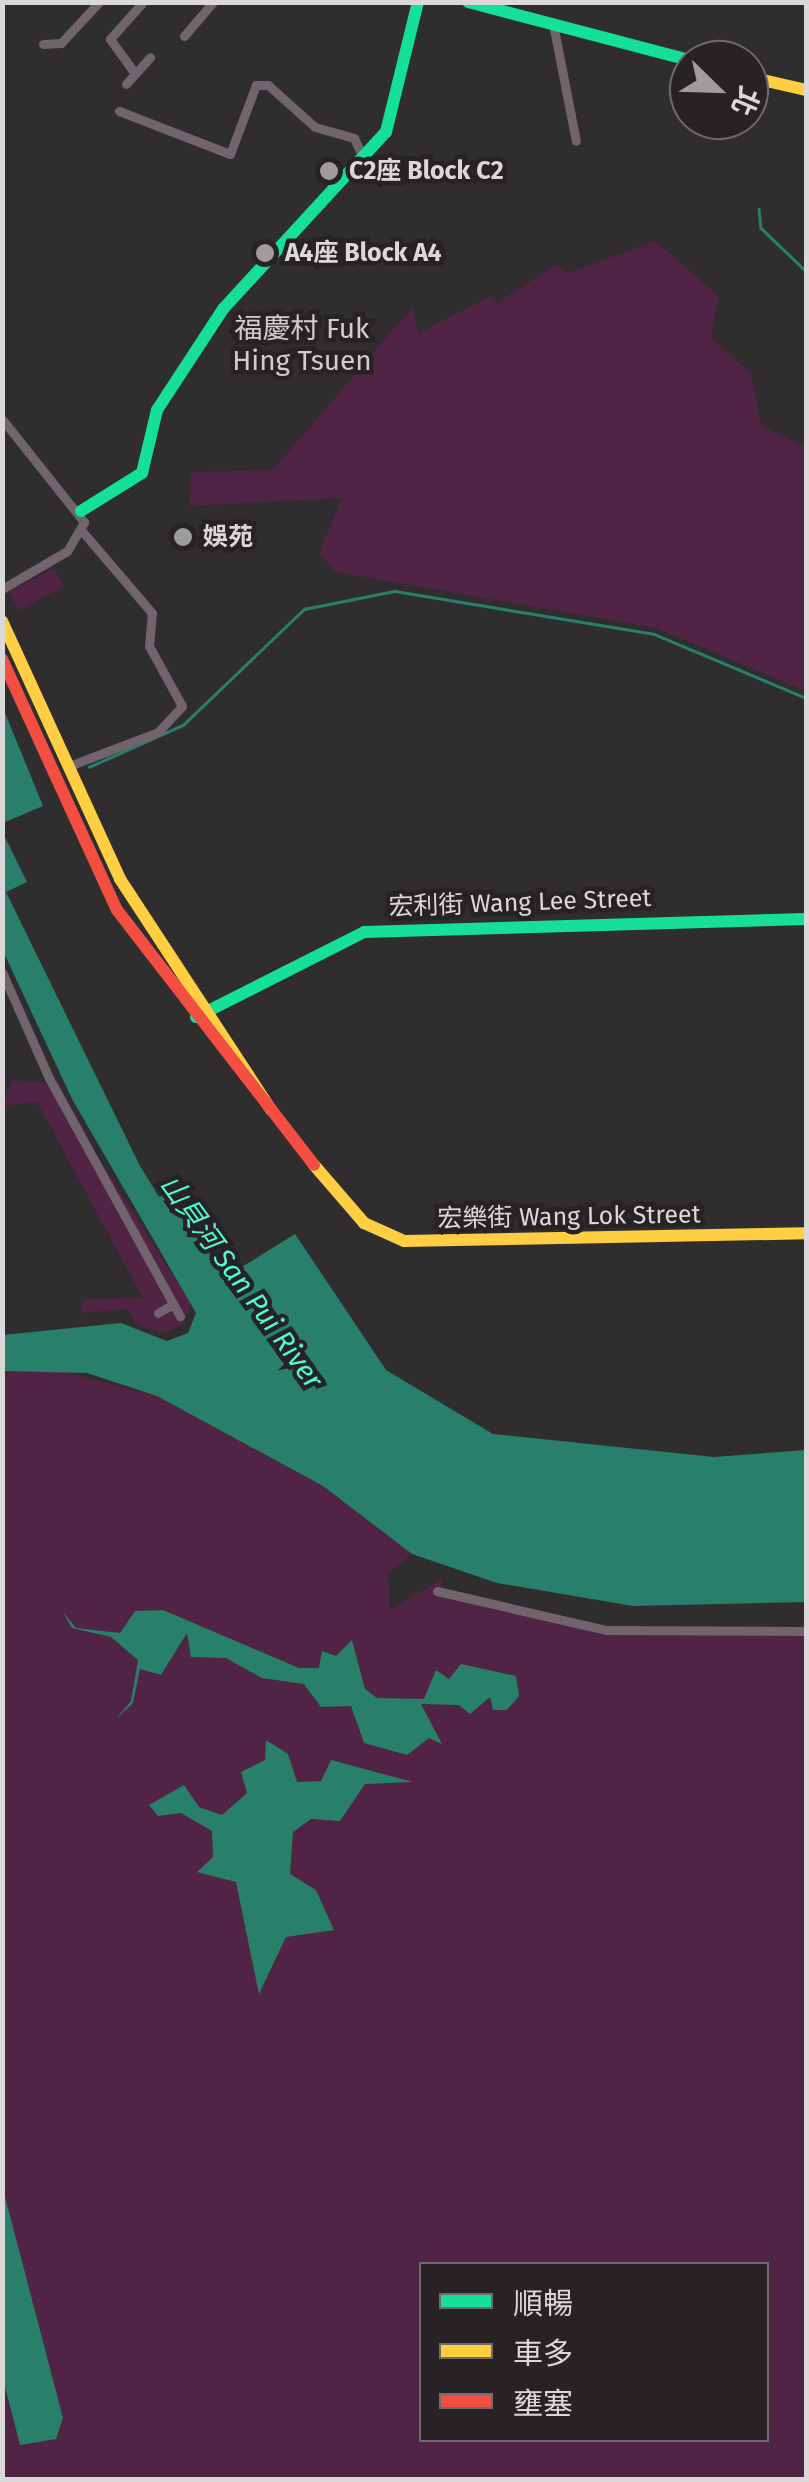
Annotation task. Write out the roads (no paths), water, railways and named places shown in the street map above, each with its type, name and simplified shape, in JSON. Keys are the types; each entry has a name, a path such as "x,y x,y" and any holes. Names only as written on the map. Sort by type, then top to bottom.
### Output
{"street":[{"path":"43,44 61,43 99,2"},
{"path":"134,72 110,39 143,2"},
{"path":"184,36 212,2"},
{"path":"80,511 142,473 157,410 223,308 364,157 396,110 418,2"},
{"path":"468,2 669,55"},
{"path":"552,24 576,141"},
{"path":"126,84 150,57"},
{"path":"769,81 806,90"},
{"path":"120,111 230,154 256,85 268,85 315,126 354,138 364,157"},
{"path":"2,419 80,511 82,531 152,613 149,646 182,706 158,732 68,766"},
{"path":"2,589 67,551 82,531"},
{"name":"宏樂街 Wang Lok Street","path":"2,621 120,878 271,1110 328,1190 364,1223 404,1241 806,1233"},
{"name":"宏樂街 Wang Lok Street","path":"2,658 117,910 196,1018 271,1110"},
{"name":"宏利街 Wang Lee Street","path":"196,1018 364,932 806,919"},
{"path":"2,972 180,1316"},
{"path":"158,1314 174,1304"},
{"path":"437,1592 608,1630 806,1631"}],"water":[{"path":"3,708 43,806 2,823"},
{"name":"山貝河 San Pui River","path":"2,831 27,882 6,892 140,1166 159,1197 179,1187 202,1242 232,1273 295,1234 386,1370 493,1434 714,1457 806,1450 806,1602 633,1606 497,1583 412,1554 323,1486 157,1396 87,1373 3,1371 3,1335 121,1323 167,1341 188,1333 196,1313 72,1099 3,951"},
{"path":"163,1610 299,1668 319,1668 322,1651 336,1656 352,1640 365,1689 377,1698 424,1699 436,1670 449,1679 461,1664 516,1676 519,1696 507,1710 493,1710 490,1697 470,1714 459,1705 421,1704 442,1744 429,1738 407,1755 364,1743 351,1706 321,1707 304,1684 262,1678 226,1658 191,1657 187,1633 161,1675 140,1669 133,1703 116,1719 131,1701 138,1660 111,1637 72,1628 63,1612 76,1628 120,1633 135,1611"},
{"path":"266,1740 288,1754 297,1782 321,1781 331,1760 413,1782 365,1784 340,1821 311,1819 293,1832 290,1874 316,1890 334,1930 286,1937 259,1994 236,1882 197,1872 213,1857 212,1831 181,1813 158,1816 149,1805 184,1785 199,1807 222,1815 247,1793 241,1772 265,1760"},
{"path":"3,2189 63,2418 56,2439 20,2445 3,2379"}],"waterway":[{"path":"759,209 761,228 806,271"},
{"path":"89,767 183,725 304,609 395,591 654,634 806,698"}],"place":[{"name":"C2座 Block C2","path":"329,171"},
{"name":"A4座 Block A4","path":"265,253"},
{"name":"娛苑","path":"183,537"}],"district":[{"name":"福慶村 Fuk Hing Tsuen","path":"302,345"}]}
